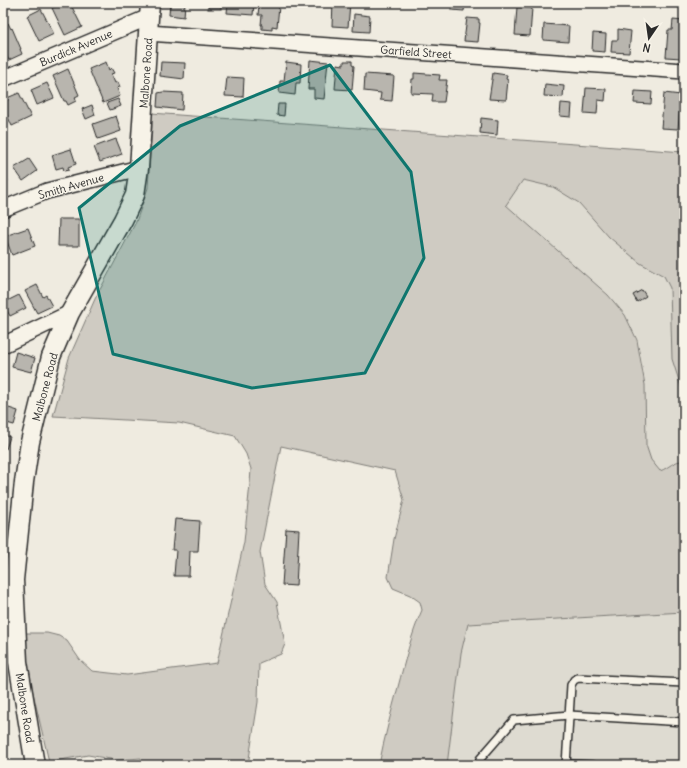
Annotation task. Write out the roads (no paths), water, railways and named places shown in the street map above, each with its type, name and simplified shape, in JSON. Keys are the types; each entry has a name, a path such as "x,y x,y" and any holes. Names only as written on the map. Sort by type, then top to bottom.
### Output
{"street":[{"name":"Garfield Street","path":"149,18 684,71"},
{"name":"Burdick Avenue","path":"3,79 149,18"},
{"name":"Malbone Road","path":"35,765 11,660 14,580 24,482 30,442 51,357 70,313 123,220 135,195 139,168 149,18"},
{"name":"Smith Avenue","path":"3,208 48,191 139,168"},
{"path":"3,345 70,313"}],"lane":[{"path":"593,765 566,764 571,685 574,680 578,678 684,683"},
{"path":"479,765 480,759 514,720 569,715 684,722"}]}
